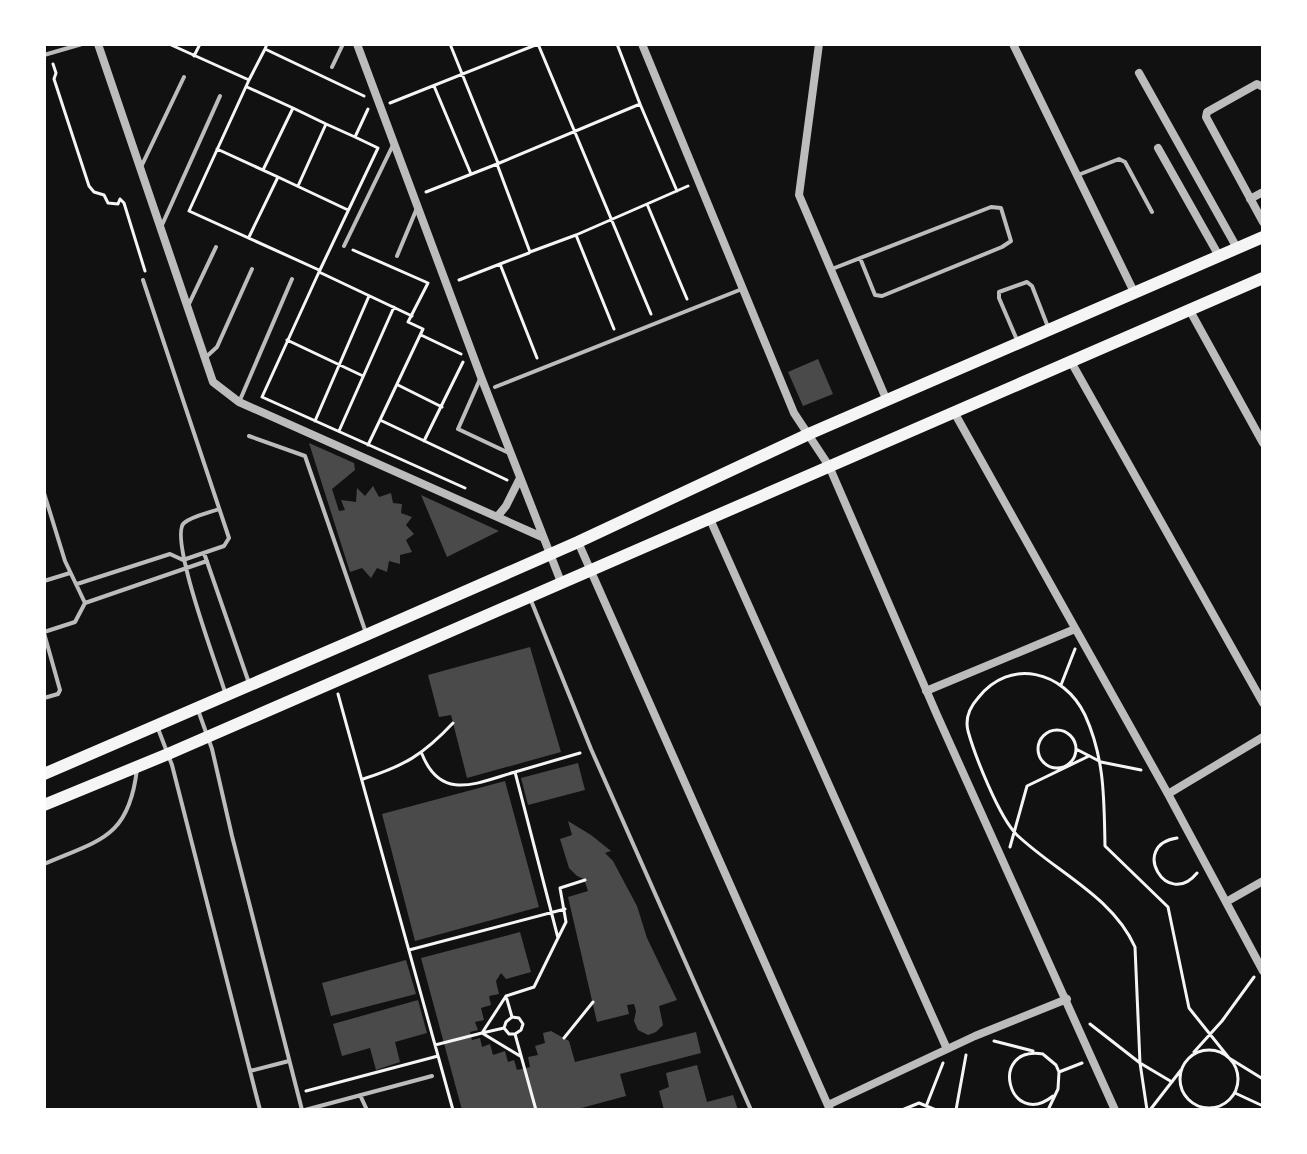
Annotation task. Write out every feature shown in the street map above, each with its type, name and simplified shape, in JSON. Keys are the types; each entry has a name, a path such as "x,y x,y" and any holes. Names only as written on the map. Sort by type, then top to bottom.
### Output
{"main road":[{"path":"44,774 578,542 809,434 1263,237"},
{"path":"44,805 1263,278"}],"street":[{"path":"98,44 213,382 239,402 542,537"},
{"path":"357,44 561,582"},
{"path":"642,44 794,413 829,466 926,691 1115,1110"},
{"path":"819,44 799,195 887,401"},
{"path":"1013,44 1134,292"},
{"path":"1139,73 1237,248"},
{"path":"1263,87 1257,84 1207,112 1206,117 1263,222"},
{"path":"1158,148 1219,256"},
{"path":"1250,199 1263,192"},
{"path":"1189,309 1263,443"},
{"path":"1070,360 1263,703"},
{"path":"954,412 1156,772 1262,969"},
{"path":"497,517 520,478"},
{"path":"709,517 947,1049"},
{"path":"578,542 829,1108 947,1049 1067,999"},
{"path":"926,691 1075,629"},
{"path":"1168,794 1263,737"},
{"path":"1226,902 1263,881"}],"lane":[{"path":"47,54 82,44"},
{"path":"332,67 343,44"},
{"path":"140,168 184,77"},
{"path":"160,229 220,96"},
{"path":"344,246 394,143"},
{"path":"1078,175 1119,159 1125,162 1152,212"},
{"path":"397,256 418,206"},
{"path":"832,269 860,258 991,207 1001,208 1011,241 882,296 875,295 860,258"},
{"path":"187,307 216,247"},
{"path":"204,359 217,347 252,269"},
{"path":"239,402 292,279"},
{"path":"77,584 170,554 183,560 228,542 229,538 143,280"},
{"path":"1018,342 999,292 1027,282 1032,286 1049,330"},
{"path":"495,387 744,289"},
{"path":"481,377 458,429 511,454"},
{"path":"249,436 305,456 366,635"},
{"path":"44,493 70,573 85,603"},
{"path":"219,509 184,523 180,531 183,560 226,696"},
{"path":"204,553 249,685"},
{"path":"44,698 58,694 60,690 44,633 75,622 85,603 207,561"},
{"path":"44,581 70,573"},
{"path":"529,596 591,749 751,1110"},
{"path":"198,708 208,736 303,1110 328,1107 432,1076"},
{"path":"156,725 168,754 260,1110"},
{"path":"44,864 107,837 124,817 135,790 137,767"},
{"path":"250,1071 289,1061"},
{"path":"360,1095 367,1110"}],"path":[{"path":"171,44 249,80"},
{"path":"194,56 200,44"},
{"path":"267,44 189,211 412,316"},
{"path":"450,44 530,252"},
{"path":"390,103 538,44 656,325"},
{"path":"617,44 677,191"},
{"path":"265,49 372,100 355,137"},
{"path":"47,54 56,73 54,79 89,186 94,192 104,195 108,203 118,204 120,199 124,203 147,277 143,280"},
{"path":"434,86 471,174"},
{"path":"246,87 378,148 262,397 470,490"},
{"path":"423,194 640,104"},
{"path":"263,170 293,108"},
{"path":"298,186 326,124"},
{"path":"217,149 348,210"},
{"path":"249,238 278,177"},
{"path":"456,281 576,235 699,182"},
{"path":"647,204 692,310"},
{"path":"576,235 618,340"},
{"path":"333,241 428,283 408,322 423,329 368,445"},
{"path":"500,264 541,369"},
{"path":"315,421 369,295"},
{"path":"339,431 394,307"},
{"path":"420,335 466,357 424,441"},
{"path":"287,340 363,376"},
{"path":"397,385 442,407"},
{"path":"380,420 509,481"},
{"path":"1061,685 1079,638"},
{"path":"1262,969 1211,1034 1189,1058 1156,1104 1148,1110 1140,1063 1136,958 1130,936 1099,899 1015,833 981,770 966,723 972,705 985,689 1004,676 1027,672 1051,678 1069,692 1084,714 1103,770 1105,846 1168,907 1189,1008 1211,1034 1229,1058 1263,1079"},
{"path":"337,691 453,1110"},
{"path":"363,779 408,763 422,754 453,723"},
{"path":"1076,749 1071,761 1061,767 1048,766 1037,751 1044,734 1055,730 1067,733 1076,749 1101,762 1156,772"},
{"path":"422,754 439,779 460,786 591,749"},
{"path":"1002,861 1015,833 1027,786 1089,756"},
{"path":"515,772 558,938"},
{"path":"1194,845 1181,838 1166,840 1156,852 1154,867 1170,883 1185,883 1197,873 1200,858"},
{"path":"482,1033 506,996 534,987 566,922 560,888 585,880"},
{"path":"409,950 565,909"},
{"path":"506,996 512,1017"},
{"path":"564,1038 593,1002"},
{"path":"1072,1011 1140,1063 1172,1082"},
{"path":"512,1017 519,1018 523,1024 515,1034 509,1034 504,1028 512,1017"},
{"path":"435,1045 504,1028"},
{"path":"482,1033 522,1057"},
{"path":"515,1034 536,1110"},
{"path":"956,1110 972,1038 1050,1058 1059,1072 1060,1081 1048,1110"},
{"path":"927,1104 947,1049"},
{"path":"1183,1066 1180,1085 1195,1105 1216,1108 1235,1093 1236,1069 1224,1054 1206,1050 1189,1058"},
{"path":"1043,1054 1026,1054 1019,1058 1009,1072 1010,1089 1030,1104 1046,1101 1053,1096"},
{"path":"298,1093 438,1056"},
{"path":"1059,1072 1093,1058"},
{"path":"1235,1093 1263,1106"},
{"path":"902,1110 912,1104 927,1104 936,1110"},
{"path":"1156,1104 1162,1110"}],"building":[{"path":"818,359 833,394 803,406 788,372"},
{"path":"309,443 354,463 355,470 332,489 339,511 345,510 341,500 356,502 357,488 365,496 373,486 379,497 391,493 393,503 402,504 401,513 412,517 406,525 414,534 406,540 412,552 400,555 400,564 389,561 387,572 377,568 371,578 362,568 350,572"},
{"path":"421,495 499,531 447,557"},
{"path":"530,647 561,752 467,778 451,715 439,717 428,675"},
{"path":"578,763 585,790 528,805 521,778"},
{"path":"505,781 539,907 415,941 382,814"},
{"path":"568,821 611,851 605,853 613,861 637,906 647,938 677,1000 659,1006 663,1025 656,1032 648,1035 638,1030 634,1021 634,1004 627,1005 629,1014 597,1022 568,897 588,891 584,879 569,868 560,839 572,835"},
{"path":"520,932 531,972 506,979 501,973 496,981 499,994 489,996 491,1005 481,1008 484,1020 475,1022 478,1030 470,1032 472,1040 480,1038 482,1047 490,1044 493,1055 505,1051 508,1062 514,1060 517,1070 530,1067 528,1057 538,1055 535,1046 545,1043 543,1033 551,1031 569,1041 575,1062 696,1032 701,1053 620,1074 626,1096 574,1110 462,1110 421,958"},
{"path":"406,960 416,994 331,1016 322,983"},
{"path":"418,1000 427,1033 395,1042 400,1062 376,1070 370,1048 342,1056 333,1024"},
{"path":"697,1065 707,1102 733,1095 738,1110 664,1110 659,1091 669,1087 666,1073"}]}
